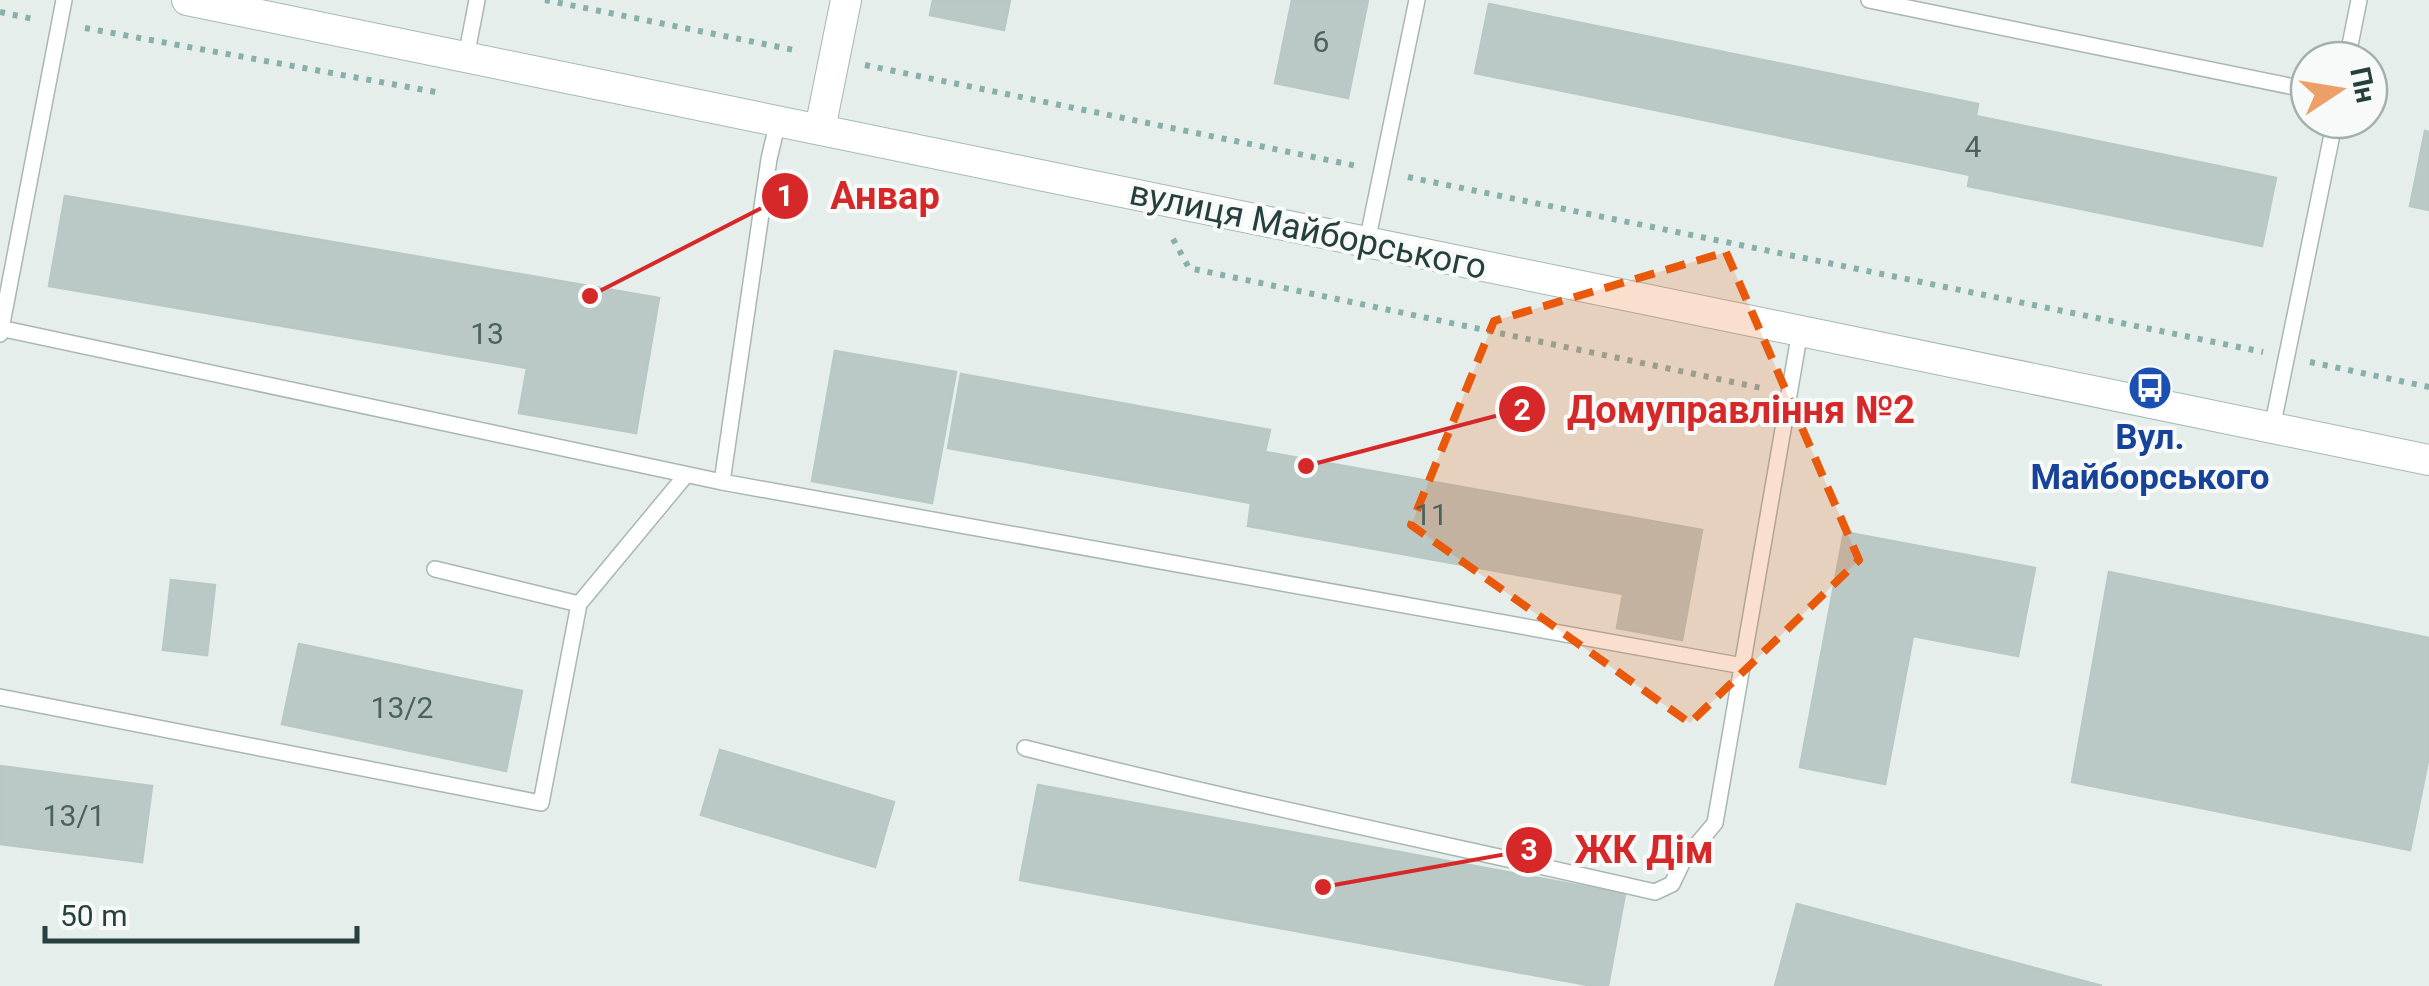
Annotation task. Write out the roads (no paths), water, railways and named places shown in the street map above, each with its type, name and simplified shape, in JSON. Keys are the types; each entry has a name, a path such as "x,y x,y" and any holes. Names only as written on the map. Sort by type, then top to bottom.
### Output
{"street":[{"name":"вулиця Майборського","path":"190,0 2429,460"},
{"path":"820,130 846,0"}],"lane":[{"path":"64,0 0,330 722,482 1742,666"},
{"path":"466,57 477,0"},
{"path":"1367,242 1416,0"},
{"path":"1869,0 2289,86"},
{"path":"2351,40 2360,0"},
{"path":"722,482 769,159 778,121"},
{"path":"2272,428 2331,140"},
{"path":"1025,748 1199,792 1292,808 1656,892 1672,884 1684,861 1715,823 1800,331"},
{"path":"0,697 541,803 579,604 686,474"},
{"path":"434,569 579,604"}],"place":[{"name":"Анвар","path":"590,296"},
{"name":"Вул. Майборського","path":"2150,388"},
{"name":"Домуправління №2","path":"1306,466"},
{"name":"ЖК Дім","path":"1323,887"}]}
